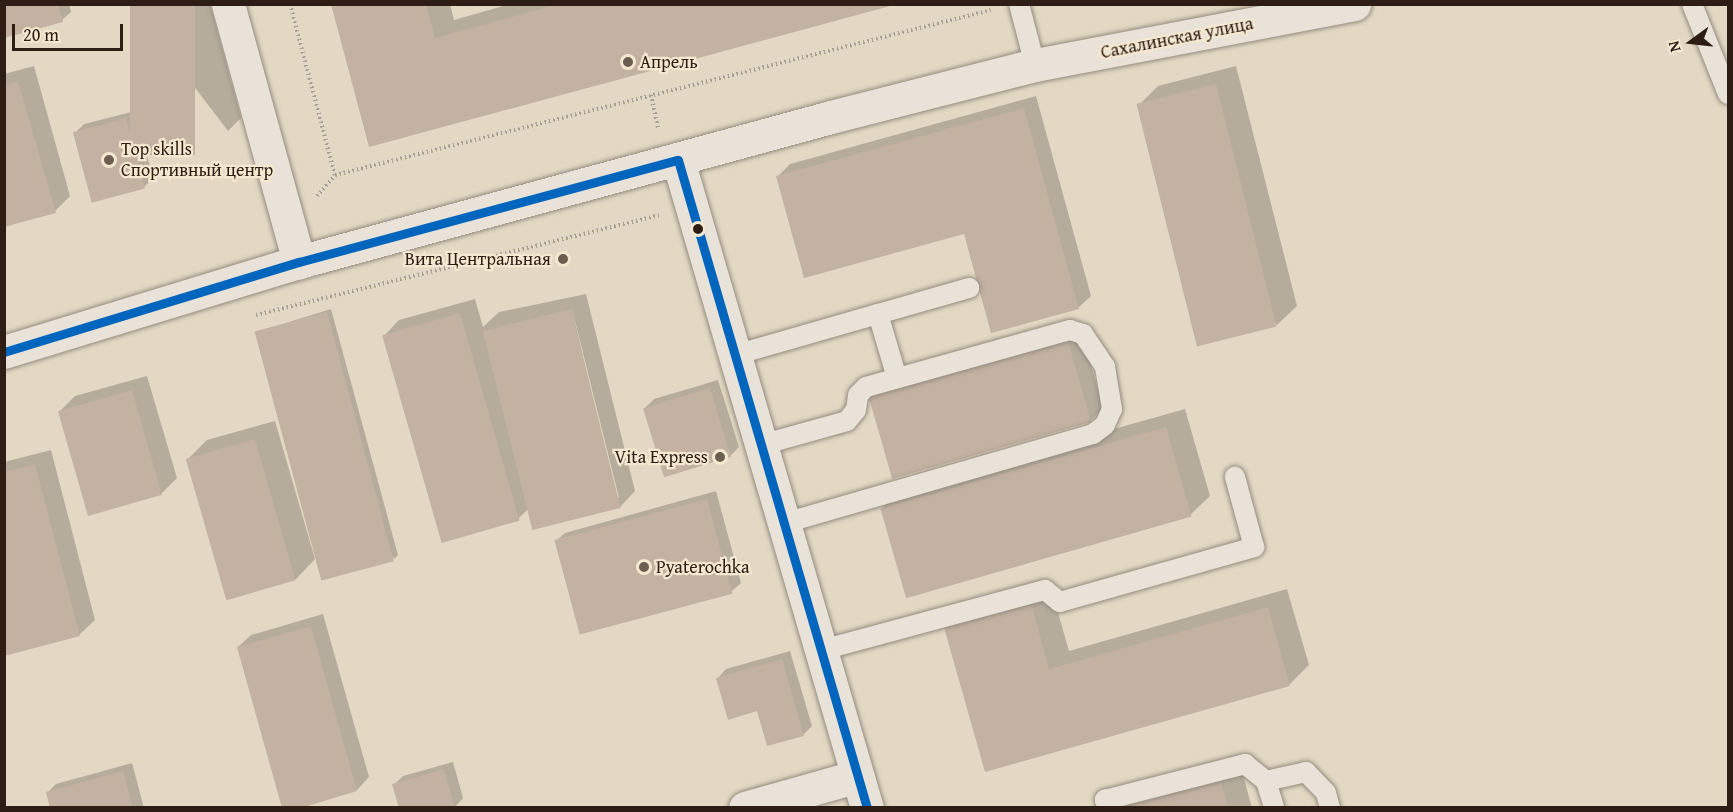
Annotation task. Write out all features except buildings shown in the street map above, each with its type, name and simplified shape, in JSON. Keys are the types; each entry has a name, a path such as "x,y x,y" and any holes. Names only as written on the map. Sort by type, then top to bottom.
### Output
{"street":[{"path":"228,4 299,262"},
{"name":"Сахалинская улица","path":"4,352 299,262 1035,64 1225,16 1354,4"},
{"path":"678,160 867,807"},
{"path":"745,807 858,776"}],"lane":[{"path":"1692,4 1728,94"},
{"path":"1010,6 1035,64"},
{"path":"735,355 969,288"},
{"path":"878,314 897,378"},
{"path":"761,445 847,421 856,410 858,395 866,387 1070,330 1083,333 1105,367 1112,409 1105,425 1093,434 784,523"},
{"path":"822,650 1046,590 1060,602 1254,547 1234,477"},
{"path":"1108,807 1106,800 1245,764 1266,781 1274,807"},
{"path":"1266,781 1306,772 1326,793 1330,807"}],"path":[{"path":"290,4 335,175 1010,6"},
{"path":"245,318 669,212"}],"transit line":[{"path":"678,160 867,808"},
{"path":"4,352 299,262 678,160"}],"place":[{"name":"Апрель","path":"628,62"},
{"name":"Top skills Спортивный центр","path":"109,160"},
{"name":"Вита Центральная","path":"563,259"},
{"name":"Vita Express","path":"720,457"},
{"name":"Pyaterochka","path":"644,567"}]}
